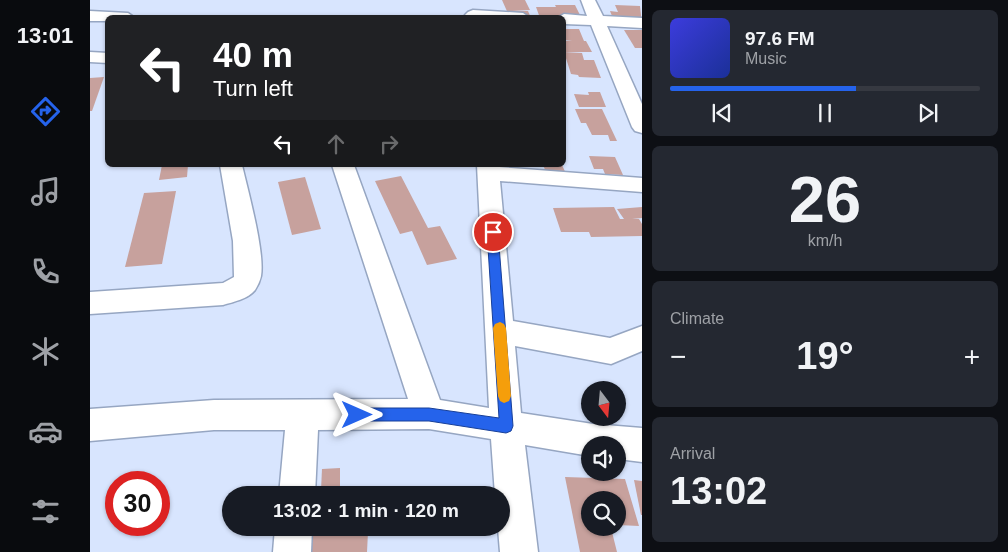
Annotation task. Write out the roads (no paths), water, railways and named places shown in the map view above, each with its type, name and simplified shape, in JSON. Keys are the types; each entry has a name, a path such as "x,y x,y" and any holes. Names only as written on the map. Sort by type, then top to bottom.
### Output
{"street":[{"path":"588,0 642,127"},
{"path":"473,11 502,15"},
{"path":"90,16 105,17"},
{"path":"566,19 642,23"},
{"path":"90,57 105,58"},
{"path":"90,303 223,294 240,289 248,278 248,260 231,167"},
{"path":"344,167 429,414"},
{"path":"519,552 506,426 488,169 642,185"},
{"path":"500,331 611,351 642,338"},
{"path":"90,425 214,415 429,414 593,440 642,445"},
{"path":"298,486 303,415"},
{"path":"292,552 293,536"}]}
